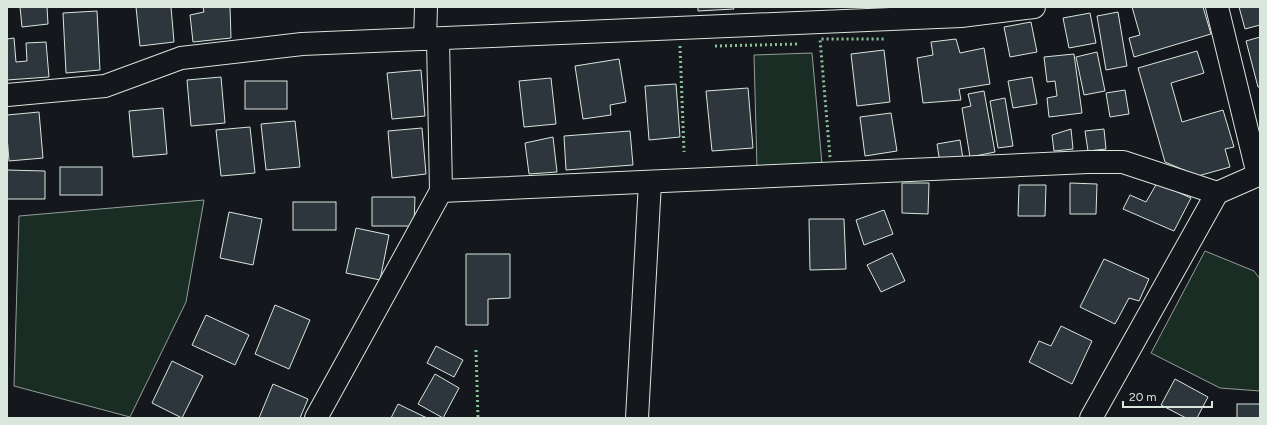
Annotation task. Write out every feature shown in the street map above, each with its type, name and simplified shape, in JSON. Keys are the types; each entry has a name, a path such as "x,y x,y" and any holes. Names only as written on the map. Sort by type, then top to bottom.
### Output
{"street":[{"path":"316,418 442,191 432,39 426,7"},
{"path":"7,95 105,86 181,58 302,44 432,39 746,16 961,16 1034,7"},
{"path":"1091,418 1217,193 1259,175 1217,7"},
{"path":"442,191 1123,162 1217,193"},
{"path":"637,418 650,182"}],"green space":[{"path":"812,53 822,164 757,168 754,55"},
{"path":"204,200 186,302 130,417 14,386 19,216"},
{"path":"1205,251 1254,271 1260,279 1260,391 1220,388 1151,353"}],"building":[{"path":"20,7 47,7 48,24 22,27"},
{"path":"136,7 171,7 174,42 140,46"},
{"path":"203,7 230,7 231,38 193,42 190,15 204,12"},
{"path":"698,7 733,7 734,9 698,11"},
{"path":"1132,7 1203,7 1211,34 1134,57 1129,38 1140,35"},
{"path":"1239,7 1260,7 1260,25 1245,29"},
{"path":"97,11 100,70 66,73 63,13"},
{"path":"1118,12 1127,66 1106,70 1097,16"},
{"path":"1090,13 1096,43 1069,48 1063,18"},
{"path":"1031,22 1037,52 1010,57 1004,27"},
{"path":"1260,37 1260,87 1258,87 1246,41"},
{"path":"14,38 16,62 27,61 26,43 46,42 49,77 7,80 7,39"},
{"path":"956,39 960,53 984,48 990,84 959,89 961,100 923,103 917,58 933,55 931,42"},
{"path":"884,50 890,102 857,106 851,54"},
{"path":"1197,51 1204,73 1171,83 1182,122 1223,110 1234,147 1225,149 1230,167 1198,176 1165,162 1138,68"},
{"path":"1097,52 1105,91 1084,95 1076,57"},
{"path":"1074,54 1082,113 1049,117 1047,98 1057,96 1055,81 1047,82 1044,57"},
{"path":"619,59 626,102 610,105 611,115 583,119 575,66"},
{"path":"421,70 425,116 392,119 387,73"},
{"path":"221,77 225,123 191,126 187,80"},
{"path":"1032,77 1037,104 1013,108 1008,81"},
{"path":"551,78 556,124 524,127 519,81"},
{"path":"245,81 287,81 287,109 245,109"},
{"path":"676,84 680,137 649,140 645,86"},
{"path":"748,88 753,148 712,151 706,91"},
{"path":"1125,90 1129,114 1110,117 1106,93"},
{"path":"984,91 995,152 970,157 962,108 971,106 968,94"},
{"path":"1005,98 1013,146 998,148 990,101"},
{"path":"163,108 167,154 133,157 129,111"},
{"path":"39,112 43,158 9,161 7,115"},
{"path":"891,113 897,151 865,156 860,117"},
{"path":"295,121 300,167 266,170 261,124"},
{"path":"250,127 255,173 221,176 216,130"},
{"path":"422,128 426,174 392,178 388,131"},
{"path":"1071,129 1073,149 1054,151 1052,135"},
{"path":"1104,129 1106,149 1088,151 1085,131"},
{"path":"630,131 633,165 566,170 564,136"},
{"path":"553,137 557,172 529,174 525,143"},
{"path":"960,140 963,159 940,163 937,144"},
{"path":"60,167 102,167 102,195 60,195"},
{"path":"7,170 45,171 45,199 7,199"},
{"path":"902,183 929,183 928,214 902,213"},
{"path":"1070,183 1097,184 1096,214 1070,214"},
{"path":"1157,183 1191,198 1174,231 1123,209 1130,195 1146,202"},
{"path":"1019,185 1046,185 1045,216 1018,216"},
{"path":"372,197 415,197 414,226 372,226"},
{"path":"293,202 336,202 336,230 293,230"},
{"path":"884,210 893,234 864,245 856,220"},
{"path":"229,212 262,219 253,265 220,258"},
{"path":"809,219 844,219 846,269 810,270"},
{"path":"356,228 389,235 380,280 346,273"},
{"path":"892,253 905,281 881,292 867,265"},
{"path":"466,254 510,254 510,298 488,299 488,325 466,325"},
{"path":"1104,259 1149,279 1139,301 1129,298 1115,324 1080,307"},
{"path":"275,305 310,320 289,369 255,354"},
{"path":"206,315 249,335 235,365 192,345"},
{"path":"1061,326 1092,341 1072,384 1029,362 1039,341 1051,346"},
{"path":"436,346 463,360 454,377 427,363"},
{"path":"172,361 203,376 182,418 152,403"},
{"path":"435,374 459,388 443,418 418,404"},
{"path":"1175,379 1208,397 1197,418 1186,418 1161,405"},
{"path":"273,384 308,399 300,418 259,418"},
{"path":"398,404 427,418 391,418"},
{"path":"1237,404 1260,404 1260,418 1237,418"}],"hedge":[{"path":"830,157 820,39 884,39"},
{"path":"715,46 800,44"},
{"path":"680,46 684,152"},
{"path":"476,350 478,418"}]}
